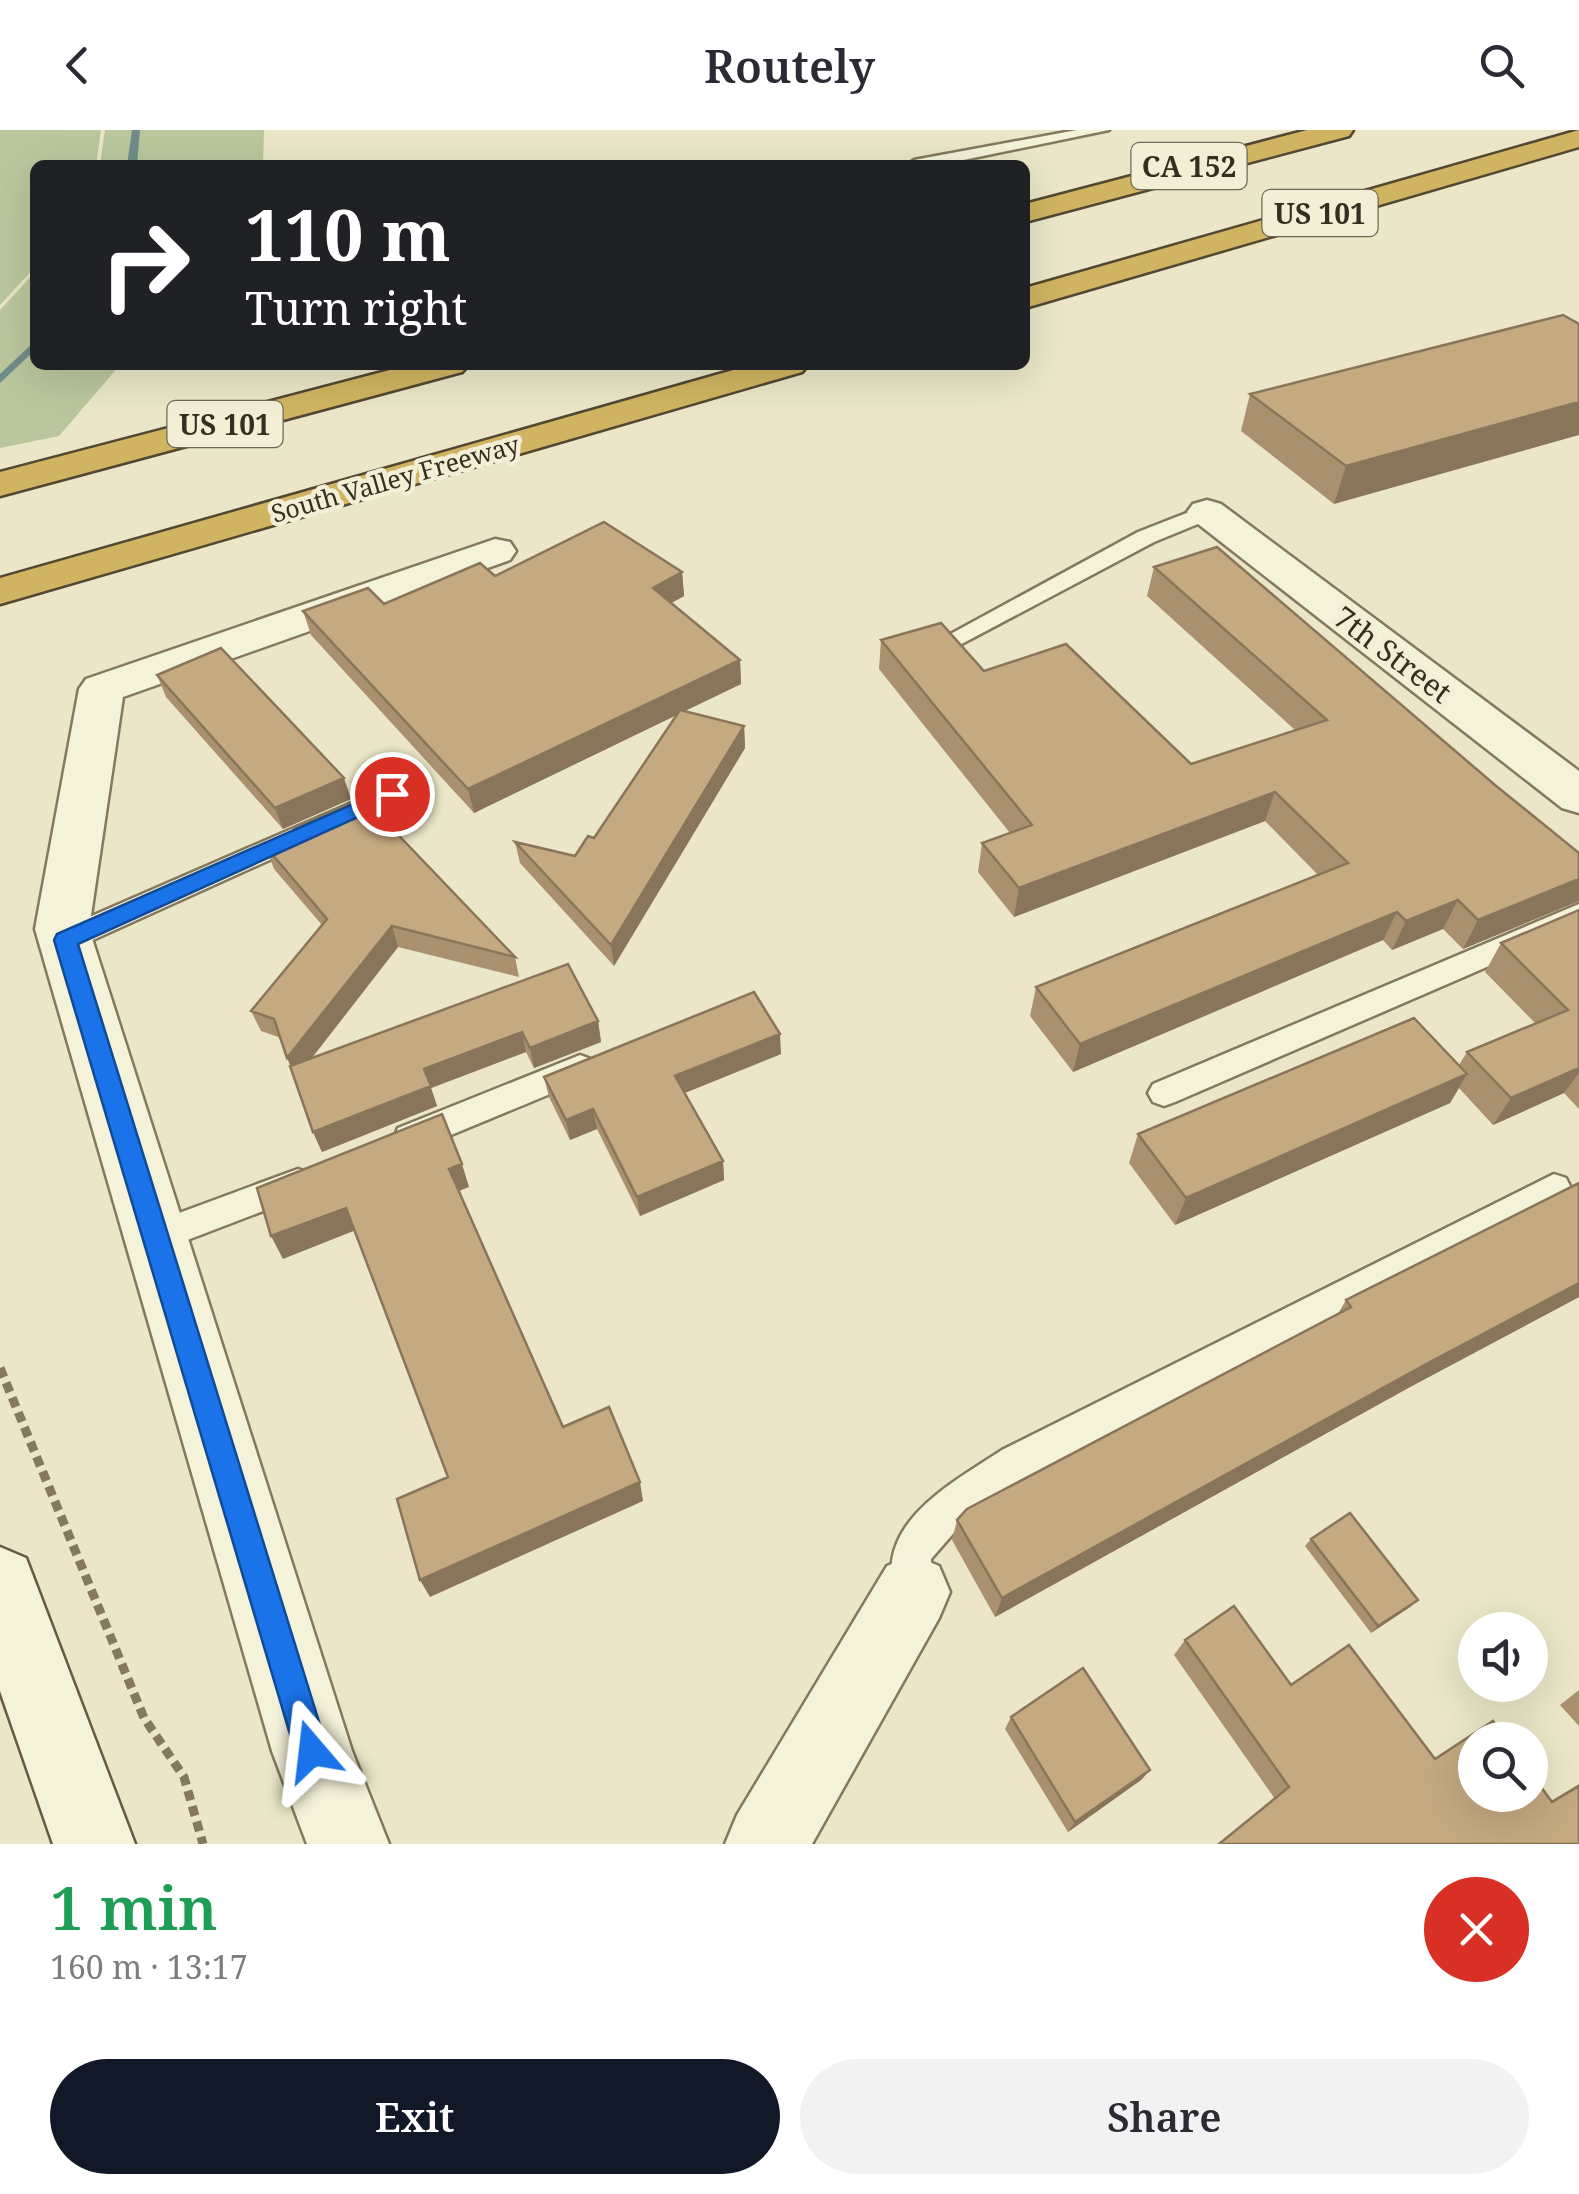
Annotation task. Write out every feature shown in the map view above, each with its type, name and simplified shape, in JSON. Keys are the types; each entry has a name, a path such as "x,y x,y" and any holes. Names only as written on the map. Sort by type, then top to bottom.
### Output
{"highway":[{"name":"CA 152","path":"1066,202 1312,130"},
{"name":"US 101","path":"1030,212 1339,130"},
{"name":"US 101","path":"1030,297 1579,138"},
{"path":"1500,162 1579,152"},
{"name":"US 101","path":"0,484 431,370"},
{"name":"South Valley Freeway","path":"0,591 773,370"}],"street":[{"name":"7th Street","path":"1207,512 1579,796"},
{"path":"348,1844 312,1751 62,929 102,689 495,551"},
{"path":"0,1584 94,1844"},
{"path":"766,1844 912,1592"}],"lane":[{"path":"941,160 1101,130"},
{"path":"946,644 1146,537 1207,512"},
{"path":"65,940 392,794"},
{"path":"1164,1093 1579,915"},
{"path":"382,1149 616,1054"},
{"path":"156,1238 328,1171"},
{"path":"912,1592 910,1552 952,1505 1016,1463 1554,1188"}],"path":[{"path":"0,1368 144,1718 184,1777 203,1844"}],"green space":[{"path":"0,130 101,130 97,160 30,160 30,272 0,305"},
{"path":"105,130 264,130 263,160 101,160"},
{"path":"30,277 30,370 116,370 59,436 0,448 0,310"}],"building":[{"path":"1563,315 1579,324 1579,402 1346,466 1250,394"},
{"path":"604,522 682,572 653,588 740,660 468,789 303,611 368,588 384,604 480,563 495,576"},
{"path":"1217,547 1579,853 1579,879 1478,920 1458,900 1406,921 1397,912 1080,1044 1036,987 1348,863 1275,792 1019,888 982,843 1032,825 881,640 941,623 984,671 1066,644 1191,764 1327,720 1154,567"},
{"path":"221,648 344,778 275,808 157,675"},
{"path":"680,710 744,726 611,945 515,842 575,856 588,836 594,838"},
{"path":"363,798 515,957 392,926 287,1058 274,1019 251,1011 327,919 266,847 296,832 294,829"},
{"path":"1579,910 1579,1068 1511,1098 1467,1052 1568,1010 1501,943"},
{"path":"568,964 598,1021 530,1048 522,1032 424,1069 431,1086 313,1132 290,1066"},
{"path":"754,992 780,1034 675,1076 723,1161 637,1197 593,1109 566,1120 544,1077"},
{"path":"1414,1018 1467,1074 1186,1198 1138,1134"},
{"path":"442,1114 462,1164 449,1169 563,1427 609,1407 640,1482 420,1580 397,1499 448,1477 346,1208 271,1236 257,1188"},
{"path":"1579,1183 1579,1283 1002,1598 957,1520 967,1509 1351,1307 1346,1300"},
{"path":"1350,1513 1418,1600 1378,1626 1311,1539"},
{"path":"1234,1606 1291,1685 1349,1645 1435,1759 1458,1744 1458,1812 1548,1812 1548,1797 1552,1802 1579,1786 1579,1844 1219,1844 1289,1787 1185,1640"},
{"path":"1083,1668 1150,1770 1075,1822 1011,1717"}],"waterway":[{"path":"133,160 136,130"},
{"path":"0,380 30,349"}],"route":[{"path":"312,1751 65,940 392,794"}]}
